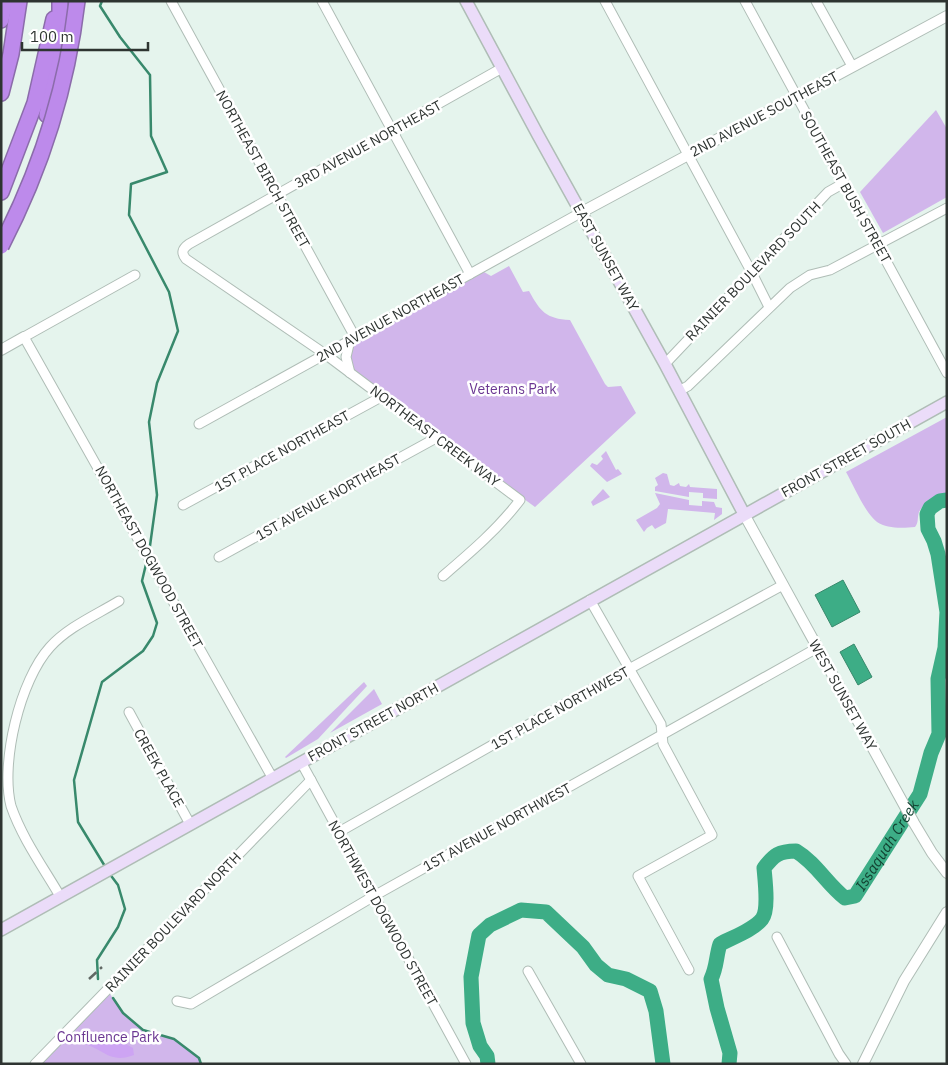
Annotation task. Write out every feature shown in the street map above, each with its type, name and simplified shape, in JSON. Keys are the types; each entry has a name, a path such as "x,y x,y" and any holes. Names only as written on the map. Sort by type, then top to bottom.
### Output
{"highway":[{"path":"1,20 5,1"},
{"path":"1,93 11,54 19,1"},
{"path":"1,192 35,103 59,1"},
{"path":"1,246 38,146 51,99 60,44 59,1"},
{"path":"1,246 34,175 52,122 70,53 77,1"}],"main road":[{"name":"EAST SUNSET WAY","path":"466,1 665,364 744,514"},
{"name":"FRONT STREET SOUTH","path":"744,514 947,402"},
{"name":"FRONT STREET NORTH","path":"1,930 744,514"}],"street":[{"name":"NORTHEAST BIRCH STREET","path":"171,1 277,195 352,339"},
{"path":"322,1 470,274"},
{"path":"605,1 689,154 769,307"},
{"name":"SOUTHEAST BUSH STREET","path":"745,1 947,373"},
{"path":"816,1 852,66"},
{"name":"2ND AVENUE SOUTHEAST","path":"582,212 947,16"},
{"name":"3RD AVENUE NORTHEAST","path":"182,251 189,244 502,68"},
{"name":"RAINIER BOULEVARD SOUTH","path":"665,364 828,192 844,183"},
{"path":"679,391 688,386 769,307 801,280 810,275 826,272 947,208"},
{"name":"2ND AVENUE NORTHEAST","path":"199,424 582,212"},
{"name":"NORTHEAST CREEK WAY","path":"182,251 186,259 350,372 520,500 502,523 444,576"},
{"path":"1,350 135,275"},
{"name":"NORTHEAST DOGWOOD STREET","path":"24,337 272,777"},
{"path":"350,372 346,357 352,339"},
{"name":"1ST PLACE NORTHEAST","path":"183,505 381,397"},
{"name":"1ST AVENUE NORTHEAST","path":"219,557 436,438"},
{"name":"WEST SUNSET WAY","path":"744,514 914,823 927,845 947,872"},
{"name":"1ST PLACE NORTHWEST","path":"339,832 630,668 783,585"},
{"path":"590,600 661,724 663,744 712,835 638,876 689,970"},
{"path":"60,896 17,820 7,787 7,758 18,710 29,679 41,658 54,643 69,631 120,601"},
{"name":"1ST AVENUE NORTHWEST","path":"177,1001 191,1004 374,896 818,648"},
{"name":"CREEK PLACE","path":"129,712 190,824"},
{"name":"NORTHWEST DOGWOOD STREET","path":"300,762 466,1064"},
{"name":"RAINIER BOULEVARD NORTH","path":"35,1064 310,780"},
{"path":"863,1064 904,981 947,912"},
{"path":"778,937 846,1064"},
{"path":"528,971 581,1064"}],"green space":[{"path":"936,110 947,129 947,197 883,233 860,192"},
{"name":"Veterans Park","path":"509,266 523,292 529,291 540,309 549,316 570,320 605,384 608,387 621,386 636,413 535,507 394,404 354,370 349,362 351,349 355,343 484,272 491,276"},
{"path":"947,417 947,494 927,502 921,508 915,527 890,527 877,522 864,506 846,472"},
{"path":"606,451 616,470 618,469 622,474 607,482 590,466 592,463 597,465 603,459 601,456"},
{"path":"663,473 667,474 670,485 674,486 679,483 680,486 686,487 689,484 690,487 717,489 717,499 703,498 703,493 689,492 689,497 655,491 655,487 658,485 655,478"},
{"path":"603,489 610,497 593,506 591,502"},
{"path":"655,493 689,500 689,505 702,506 702,501 714,502 716,507 722,508 722,514 714,520 715,513 668,509 666,523 655,529 652,525 644,532 636,520 657,508 660,504"},
{"path":"364,682 367,686 318,739 285,757"},
{"path":"374,689 382,704 330,733"},
{"name":"Confluence Park","path":"110,994 123,1014 143,1030 174,1039 199,1058 201,1064 40,1064"}],"shaded area":[{"path":"843,580 860,612 832,627 815,595"},
{"path":"854,644 872,677 858,685 840,652"},
{"path":"93,1035 106,1041 122,1042 133,1048 134,1055 118,1058 79,1043 82,1036"}],"waterway":[{"path":"102,1 100,6 120,37 150,75 151,136 167,172 131,184 129,215 169,292 178,331 157,383 149,422 157,495 149,553"},
{"name":"Issaquah Creek","path":"729,1064 730,1053 711,979 720,944 753,927 764,915 766,895 764,868 777,855 796,851 810,861 845,898 855,896 920,794 931,753 939,734 938,679 945,648 947,612 938,554 928,529 927,514 930,508 940,501 947,500"},
{"path":"106,868 78,822 74,780 102,682 143,651 153,636 157,623 142,581 147,560"},
{"path":"98,979 97,960 118,927 125,909 118,885 109,873"},
{"name":"Issaquah Creek","path":"488,1064 487,1056 480,1046 473,1023 471,977 479,935 490,925 521,910 546,912 583,947 596,965 608,975 626,979 650,991 656,1011 663,1064"},
{"path":"113,998 123,1013 143,1030 174,1039 199,1058 201,1064"}],"railway":[{"path":"89,979 102,967"}]}
